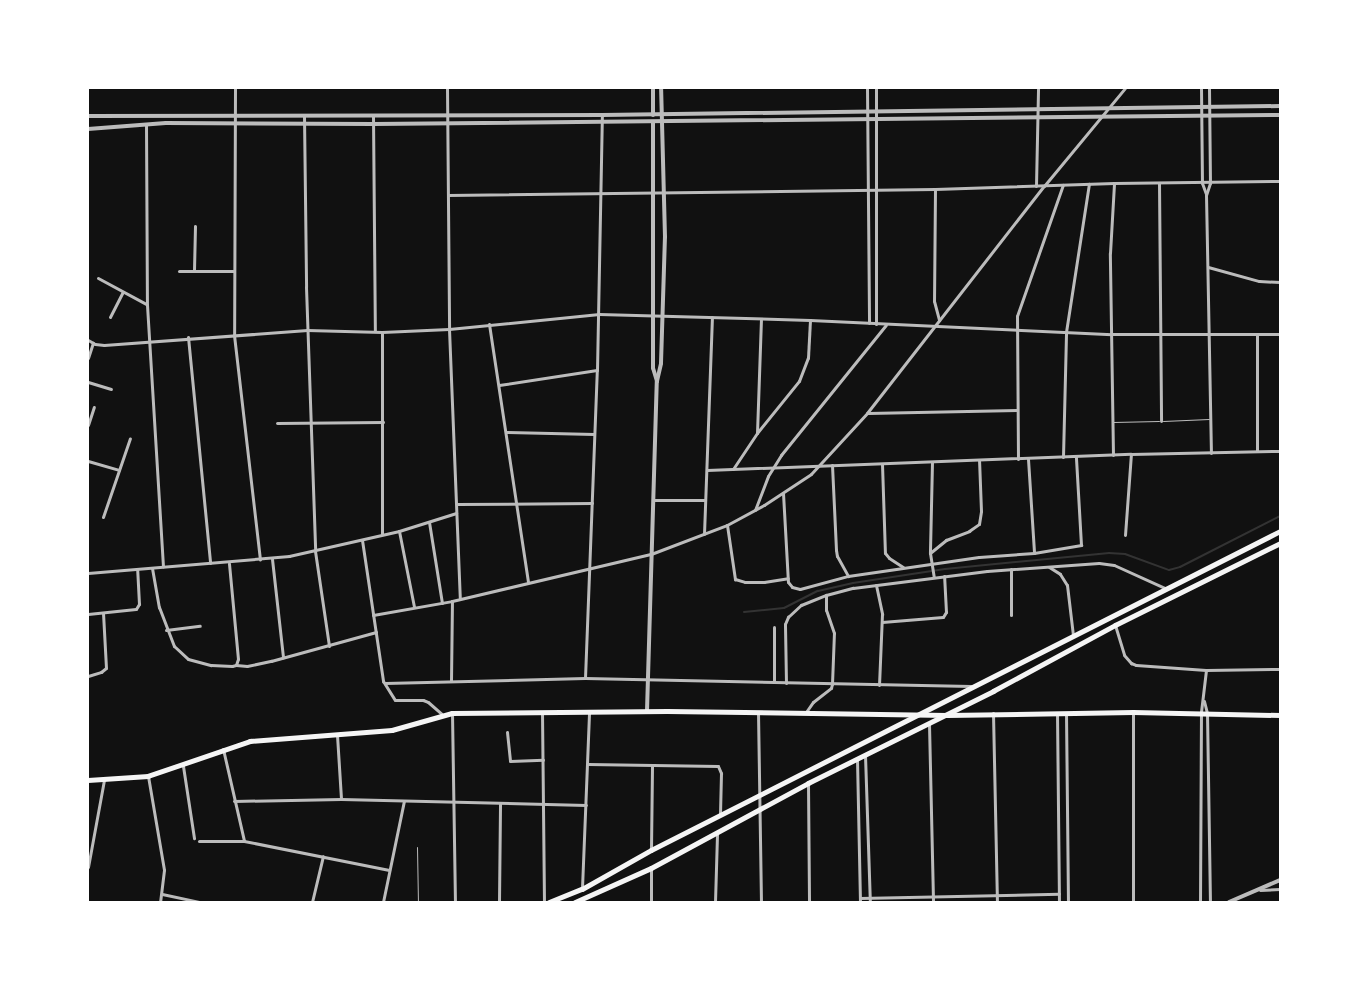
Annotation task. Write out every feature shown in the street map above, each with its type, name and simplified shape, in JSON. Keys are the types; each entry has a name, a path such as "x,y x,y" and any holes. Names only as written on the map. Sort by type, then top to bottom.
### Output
{"main road":[{"path":"549,902 582,889 652,850 1280,531"},
{"path":"575,902 584,900 651,868 717,834 808,783 929,724 1116,625 1280,543"},
{"path":"88,780 148,776 183,766 223,749 250,741 392,730 442,714 452,713 647,711 947,714 1201,712 1280,714"}],"street":[{"path":"235,88 234,335 260,560"},
{"path":"447,88 449,329 460,598"},
{"path":"653,88 653,372 657,381"},
{"path":"647,711 652,500 657,381 661,364 663,315 664,192 661,88"},
{"path":"868,88 870,323"},
{"path":"876,88 878,190 876,324"},
{"path":"1036,186 1038,88"},
{"path":"373,614 452,601 589,567 651,554 727,525 783,493 811,474 867,413 1044,186 1125,88"},
{"path":"1201,88 1202,183 1206,194 1210,334 1211,453"},
{"path":"1206,194 1210,183 1209,88"},
{"path":"88,116 602,115 1280,106"},
{"path":"585,678 599,314 602,115"},
{"path":"88,129 146,124 662,122 1038,116 1280,115"},
{"path":"304,116 307,330 315,551 329,646"},
{"path":"373,116 375,331"},
{"path":"146,124 147,304 163,567"},
{"path":"448,195 878,190 1114,183 1280,181"},
{"path":"1113,455 1110,254 1114,183"},
{"path":"1159,183 1161,421"},
{"path":"1063,457 1066,332 1089,184"},
{"path":"1018,459 1015,330 1019,306 1064,185"},
{"path":"935,189 934,301 939,320"},
{"path":"194,270 195,226"},
{"path":"1208,267 1259,280 1280,282"},
{"path":"179,271 234,271"},
{"path":"98,278 147,304"},
{"path":"110,317 123,292"},
{"path":"88,340 104,345 188,337 307,330 382,332 449,329 599,314 712,316 761,320 810,320 1112,334 1280,334"},
{"path":"704,534 712,316"},
{"path":"757,433 761,320"},
{"path":"733,469 757,433 789,396 805,370 808,358 810,320"},
{"path":"489,324 528,582"},
{"path":"755,510 773,467 887,324"},
{"path":"382,332 382,534"},
{"path":"1257,451 1258,334"},
{"path":"188,337 210,563"},
{"path":"88,358 93,343"},
{"path":"498,385 597,370"},
{"path":"88,382 111,389"},
{"path":"88,425 94,407"},
{"path":"867,413 1017,410"},
{"path":"277,423 310,421 383,422"},
{"path":"506,432 594,434"},
{"path":"103,517 130,438"},
{"path":"707,470 1131,454 1280,452"},
{"path":"1125,536 1131,454"},
{"path":"783,493 789,585 800,589 848,576 903,567 1034,553 1081,545 1076,457"},
{"path":"1028,459 1034,553"},
{"path":"930,552 946,540 968,531 978,524 981,511 979,460"},
{"path":"88,461 119,470"},
{"path":"932,462 930,552 934,575"},
{"path":"882,464 885,553 903,567"},
{"path":"832,465 836,550 837,556 848,576"},
{"path":"652,500 705,500"},
{"path":"457,504 592,503"},
{"path":"88,573 272,559 362,540 456,513"},
{"path":"428,522 442,603"},
{"path":"727,525 735,578 753,582 788,578"},
{"path":"399,530 414,607"},
{"path":"362,540 380,670 385,683 395,700 423,700 442,714"},
{"path":"272,559 283,657"},
{"path":"229,563 238,659 234,666"},
{"path":"786,683 785,624 790,614 801,605 826,595 934,575 944,576 1099,563 1114,565 1165,588"},
{"path":"1048,566 1060,574 1067,585 1073,635"},
{"path":"152,568 159,607 166,630 174,646 188,659 211,665 247,666 329,646 376,632"},
{"path":"88,614 132,610 139,607 137,569"},
{"path":"1011,569 1011,615"},
{"path":"882,622 941,618 946,612 944,576"},
{"path":"876,585 881,605 882,622 879,684"},
{"path":"806,712 813,702 831,688 832,684 834,632 826,610 826,595"},
{"path":"451,681 452,601"},
{"path":"88,676 103,671 106,668 103,613"},
{"path":"1116,625 1124,655 1131,663 1150,667 1206,670 1280,669"},
{"path":"166,630 200,626"},
{"path":"774,627 774,682"},
{"path":"1200,902 1201,712 1206,670"},
{"path":"385,683 585,678 975,686"},
{"path":"1204,699 1207,713 1210,902"},
{"path":"542,712 544,902"},
{"path":"582,889 589,712"},
{"path":"758,712 760,902"},
{"path":"1133,712 1133,902"},
{"path":"452,713 455,801 455,902"},
{"path":"992,713 996,902"},
{"path":"1057,713 1059,902"},
{"path":"1066,713 1068,902"},
{"path":"929,724 933,902"},
{"path":"507,732 510,761 543,760"},
{"path":"337,735 341,799"},
{"path":"223,749 244,841"},
{"path":"865,755 870,902"},
{"path":"857,759 860,902"},
{"path":"588,764 718,766 720,773 720,817"},
{"path":"652,765 652,850"},
{"path":"183,766 194,838"},
{"path":"148,776 163,860 160,902"},
{"path":"88,868 104,780"},
{"path":"808,783 809,902"},
{"path":"234,801 341,799 586,805"},
{"path":"383,902 404,801"},
{"path":"499,902 500,803"},
{"path":"715,902 717,834"},
{"path":"199,841 244,841 389,870"},
{"path":"312,902 323,856"},
{"path":"651,868 651,902"},
{"path":"1229,902 1280,880"},
{"path":"1257,890 1280,889"},
{"path":"162,894 200,902"},
{"path":"860,898 1059,894"}],"lane":[{"path":"1112,422 1210,419"},
{"path":"418,847 418,902"}],"waterway":[{"path":"744,612 784,608 818,591 853,583 945,569 1109,553 1125,554 1169,570 1180,567 1280,516"}]}
